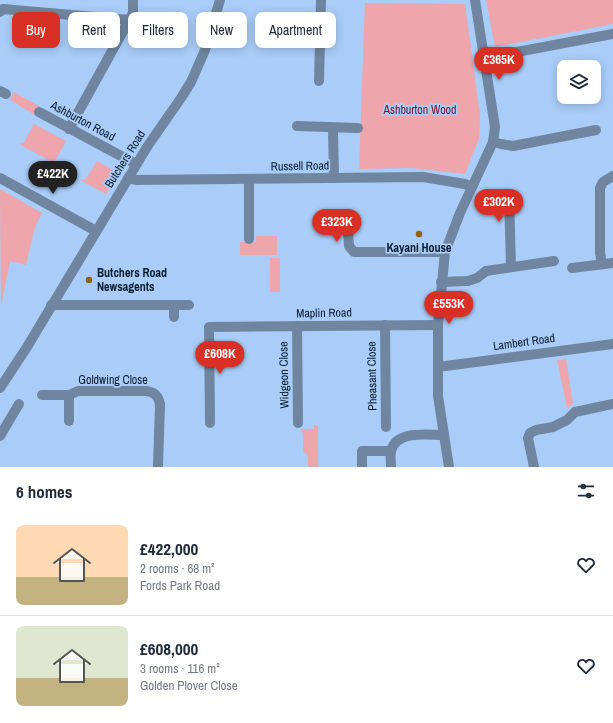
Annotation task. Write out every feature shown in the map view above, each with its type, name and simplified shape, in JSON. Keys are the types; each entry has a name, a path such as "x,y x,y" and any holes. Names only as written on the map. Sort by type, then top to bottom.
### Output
{"street":[{"path":"132,12 133,0"},
{"name":"Butchers Road","path":"0,388 27,347 136,164 191,82 206,50 220,0"},
{"path":"321,0 321,12"},
{"path":"449,467 438,396 438,325 445,252 471,187 494,142 495,121 475,0"},
{"path":"0,12 3,9 20,5 128,20"},
{"path":"69,129 128,22"},
{"path":"485,58 613,34"},
{"path":"319,81 320,48"},
{"name":"Ashburton Road","path":"39,112 136,164"},
{"path":"297,126 358,128"},
{"path":"333,128 334,178"},
{"path":"494,142 513,146 596,130"},
{"path":"602,264 600,253 600,188 603,182 613,176"},
{"name":"Russell Road","path":"128,178 133,180 423,177 465,184 471,187"},
{"path":"0,178 96,231"},
{"path":"249,179 249,239"},
{"path":"509,195 511,267"},
{"path":"348,230 348,246 354,252 445,252"},
{"path":"441,282 468,281 477,278 486,271 554,261"},
{"path":"572,268 613,263"},
{"path":"51,305 189,305"},
{"path":"174,305 174,317"},
{"name":"Pheasant Close","path":"385,325 386,427"},
{"name":"Maplin Road","path":"210,423 209,327 438,325"},
{"name":"Widgeon Close","path":"297,326 298,423"},
{"name":"Lambert Road","path":"438,367 613,344"},
{"name":"Goldwing Close","path":"42,396 69,395 78,392 152,392 160,404 158,467"},
{"name":"Goldwing Close","path":"69,395 69,422"},
{"path":"0,436 19,404"},
{"path":"534,467 528,438 530,433 536,430 553,427 567,420 575,412 613,404"},
{"path":"392,467 391,451 395,443 402,438 408,436 444,435"},
{"path":"362,467 362,451 391,451"}],"green space":[{"path":"486,0 613,0 613,24 495,47"},
{"name":"Ashburton Wood","path":"365,3 465,4 480,115 479,139 465,174 412,168 359,169"},
{"path":"14,92 39,106 40,108 35,115 10,100"},
{"path":"34,124 66,141 54,163 19,144 24,143"},
{"path":"97,161 118,173 106,194 80,180 86,179"},
{"path":"0,189 42,213 35,227 26,265 10,261 1,306"},
{"path":"256,236 277,236 277,255 240,255 240,242 256,242"},
{"path":"270,258 280,258 280,292 270,292"},
{"path":"566,359 573,404 567,408 557,360"},
{"path":"314,425 318,426 318,467 308,467 308,456 303,451 303,434 300,429 314,429"}],"place":[{"name":"Kayani House","path":"419,234"},
{"name":"Butchers Road Newsagents","path":"89,280"}]}
